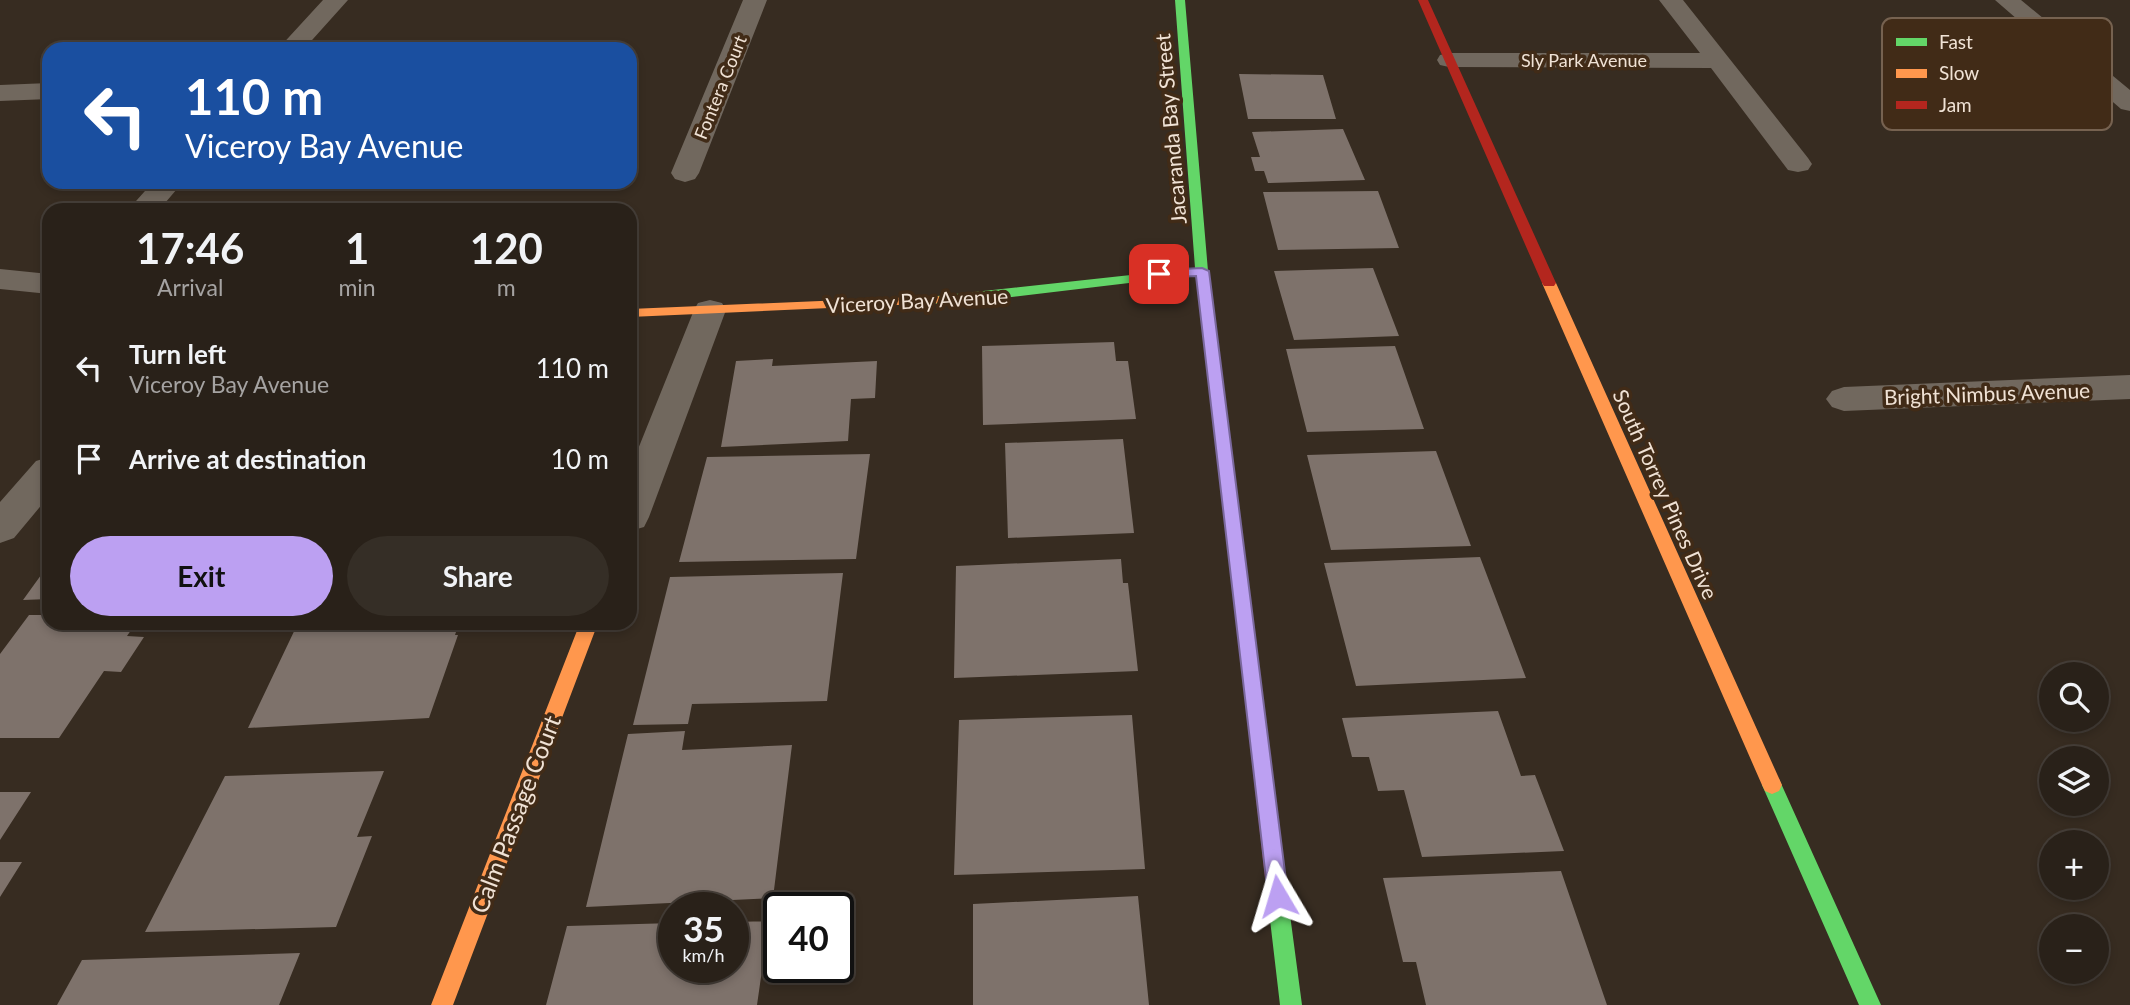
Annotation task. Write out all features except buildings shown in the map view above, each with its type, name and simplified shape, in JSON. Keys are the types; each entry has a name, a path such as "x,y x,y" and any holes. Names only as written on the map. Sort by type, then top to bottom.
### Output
{"street":[{"path":"297,42 336,0"},
{"name":"Fontera Court","path":"685,173 755,0"},
{"name":"Jacaranda Bay Street","path":"1180,0 1202,271 1291,1005"},
{"name":"South Torrey Pines Drive","path":"1423,0 1870,1005"},
{"path":"1671,0 1798,164"},
{"path":"2007,0 2028,18"},
{"name":"Sly Park Avenue","path":"1449,60 1718,61"},
{"path":"2112,88 2130,103"},
{"path":"0,93 42,91"},
{"path":"150,203 162,189"},
{"name":"Viceroy Bay Avenue","path":"637,313 989,298 1159,274 1202,271"},
{"path":"0,279 42,283"},
{"path":"637,499 710,310"},
{"name":"Bright Nimbus Avenue","path":"1844,399 2130,387"},
{"path":"0,528 42,478"},
{"name":"Calm Passage Court","path":"442,1005 586,630"}],"traffic: fast":[{"path":"1180,0 1202,271 1222,435"},
{"path":"937,300 1003,295 1202,271"},
{"path":"1772,785 1870,1005"},
{"path":"1275,877 1291,1005"}],"traffic: slow":[{"path":"1549,283 1772,785"},
{"path":"637,313 937,300"},
{"path":"442,1005 586,630"}],"traffic: jam":[{"path":"1423,0 1549,283"},
{"path":"1222,435 1275,877"}],"route":[{"path":"1159,274 1202,271 1278,896"}]}
